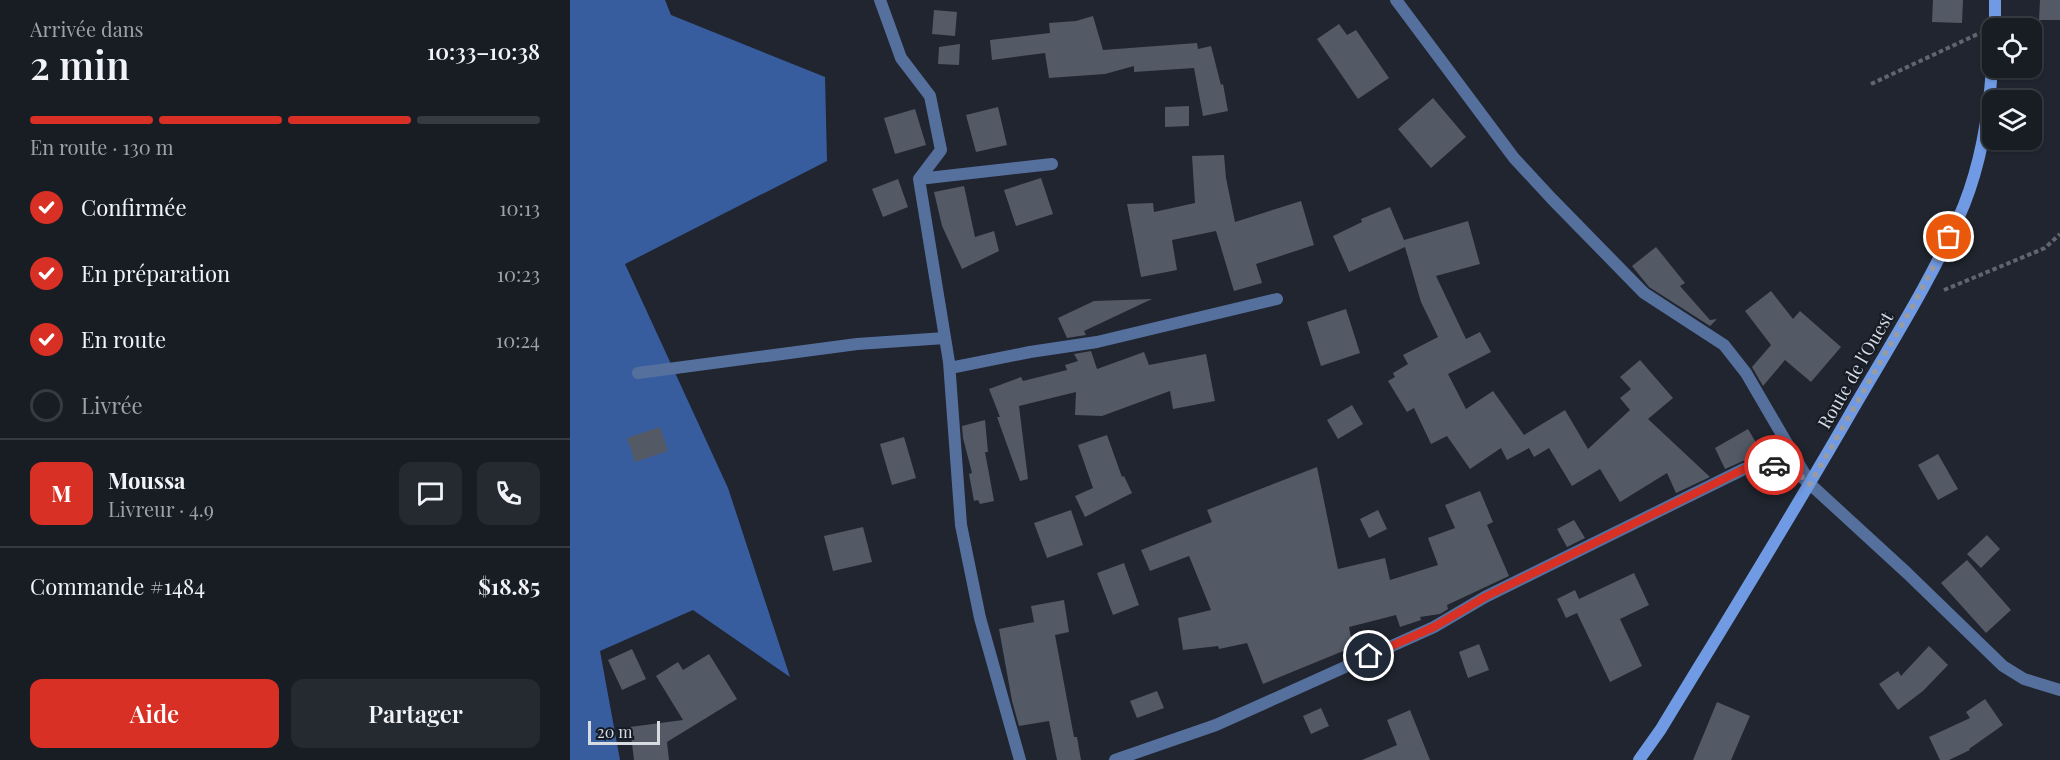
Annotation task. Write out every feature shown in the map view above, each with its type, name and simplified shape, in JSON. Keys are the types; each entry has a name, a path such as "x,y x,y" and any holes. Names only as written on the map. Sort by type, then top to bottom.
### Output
{"main road":[{"path":"1995,0 1995,18"},
{"name":"Route de l'Ouest","path":"1639,760 1661,729 1810,484 1941,253 1964,203 1979,158 1991,78"}],"street":[{"path":"880,0 901,58 930,96 941,150 919,179 950,368 961,525 980,618 1020,760"},
{"path":"1396,0 1514,158 1551,199 1644,293 1724,345 1746,373 1810,484"},
{"path":"919,179 1052,164"},
{"path":"950,368 1030,352 1097,342 1277,299"},
{"path":"638,373 857,344 945,338"},
{"path":"1114,760 1216,725 1434,627 1485,597 1744,469 1786,464 2003,666 2024,679 2060,690"}],"path":[{"path":"1871,84 1982,34"},
{"path":"1915,302 2044,248 2060,234"}],"shaded area":[{"path":"570,0 665,0 671,15 825,77 827,161 625,264 728,488 790,677 693,610 600,651 620,760 570,760"}],"building":[{"path":"1933,0 1963,0 1962,23 1932,22"},
{"path":"2040,0 2060,0 2060,20 2039,18"},
{"path":"934,10 957,12 955,36 932,34"},
{"path":"1093,16 1103,50 1197,43 1198,49 1211,46 1221,85 1223,84 1228,111 1203,116 1194,68 1134,72 1134,66 1105,74 1049,78 1045,53 992,60 990,40 1050,33 1049,23 1076,21"},
{"path":"1339,24 1347,35 1356,30 1389,78 1358,99 1317,39"},
{"path":"960,44 959,65 938,64 939,47"},
{"path":"1433,98 1466,137 1431,168 1398,129"},
{"path":"1189,106 1189,126 1165,127 1165,107"},
{"path":"998,107 1007,145 976,152 966,115"},
{"path":"915,109 926,145 895,154 884,118"},
{"path":"1224,155 1235,222 1301,201 1314,245 1256,264 1262,283 1234,291 1216,231 1172,240 1177,270 1141,277 1127,204 1153,203 1154,212 1195,203 1192,156"},
{"path":"1041,178 1053,214 1016,226 1004,190"},
{"path":"898,179 908,207 883,217 872,189"},
{"path":"964,186 975,237 994,231 999,251 962,269 942,226 934,192"},
{"path":"1390,207 1404,240 1468,221 1480,264 1436,276 1466,339 1480,332 1491,352 1448,374 1466,409 1493,391 1524,435 1565,410 1588,449 1630,410 1620,398 1631,389 1620,377 1640,360 1673,398 1648,419 1710,477 1676,493 1667,473 1620,502 1600,469 1572,486 1549,448 1534,457 1529,448 1507,460 1501,448 1470,469 1447,436 1431,444 1414,408 1407,412 1388,381 1395,377 1393,373 1408,364 1403,355 1438,337 1421,302 1405,247 1349,272 1333,236 1362,222 1361,219"},
{"path":"1656,247 1685,283 1680,286 1710,320 1717,319 1710,326 1649,287 1632,266"},
{"path":"1771,291 1793,319 1800,311 1841,347 1811,382 1785,360 1763,386 1752,367 1771,345 1745,311"},
{"path":"1152,299 1084,331 1086,335 1067,338 1058,318 1094,301"},
{"path":"1346,309 1360,353 1321,366 1307,322"},
{"path":"1091,351 1097,369 1144,352 1149,365 1206,354 1215,401 1173,409 1170,391 1102,416 1075,415 1076,392 1019,406 1028,479 1020,481 989,389 1021,377 1023,381 1067,370 1065,365 1078,361 1074,354"},
{"path":"1352,405 1363,424 1338,439 1327,420"},
{"path":"985,420 988,452 985,452 994,501 980,504 978,500 974,501 969,474 972,473 962,426"},
{"path":"660,427 668,451 635,462 627,438"},
{"path":"1748,429 1765,458 1743,461 1725,469 1715,448"},
{"path":"1107,435 1122,477 1124,476 1132,493 1085,517 1075,496 1093,488 1078,445"},
{"path":"904,437 916,478 892,485 880,444"},
{"path":"1938,454 1958,489 1938,500 1918,465"},
{"path":"1317,467 1338,569 1385,558 1390,580 1438,565 1428,538 1455,528 1445,505 1480,491 1493,522 1487,525 1509,576 1447,605 1448,609 1440,614 1420,617 1421,620 1400,627 1396,615 1349,627 1353,647 1263,684 1247,643 1219,649 1218,646 1183,650 1178,618 1211,610 1189,556 1150,571 1141,550 1212,522 1207,510"},
{"path":"1071,510 1083,545 1047,558 1034,523"},
{"path":"1378,510 1387,529 1369,538 1360,519"},
{"path":"1574,520 1585,538 1567,547 1557,529"},
{"path":"863,527 872,562 833,571 824,536"},
{"path":"1987,535 2000,549 1981,568 1967,554"},
{"path":"1967,560 2011,610 1986,633 1941,583"},
{"path":"1124,563 1139,605 1113,615 1097,573"},
{"path":"1634,573 1649,605 1620,619 1642,666 1610,682 1577,613 1566,618 1557,599 1575,590 1579,599"},
{"path":"1064,600 1069,632 1055,635 1074,737 1077,737 1081,760 1057,760 1049,721 1019,726 1012,701 999,629 1034,622 1031,606"},
{"path":"1479,644 1489,670 1468,678 1459,652"},
{"path":"1929,646 1948,665 1923,691 1898,710 1879,684 1898,671 1901,676"},
{"path":"632,649 646,679 622,690 608,660"},
{"path":"709,654 737,699 667,742 669,760 634,760 630,727 683,720 656,676 678,662 683,670"},
{"path":"1157,691 1164,708 1137,718 1130,701"},
{"path":"1985,699 2003,725 1970,750 1949,760 1940,760 1929,737 1970,718 1966,712"},
{"path":"1717,702 1750,716 1731,760 1693,760"},
{"path":"1321,708 1329,726 1311,734 1303,716"},
{"path":"1410,710 1430,760 1362,760 1397,745 1387,720"}],"way so far":[{"path":"1774,465 1786,464 1810,484 1915,302 1949,237"}],"route":[{"path":"1369,656 1434,627 1485,597 1744,469 1774,465"}]}
